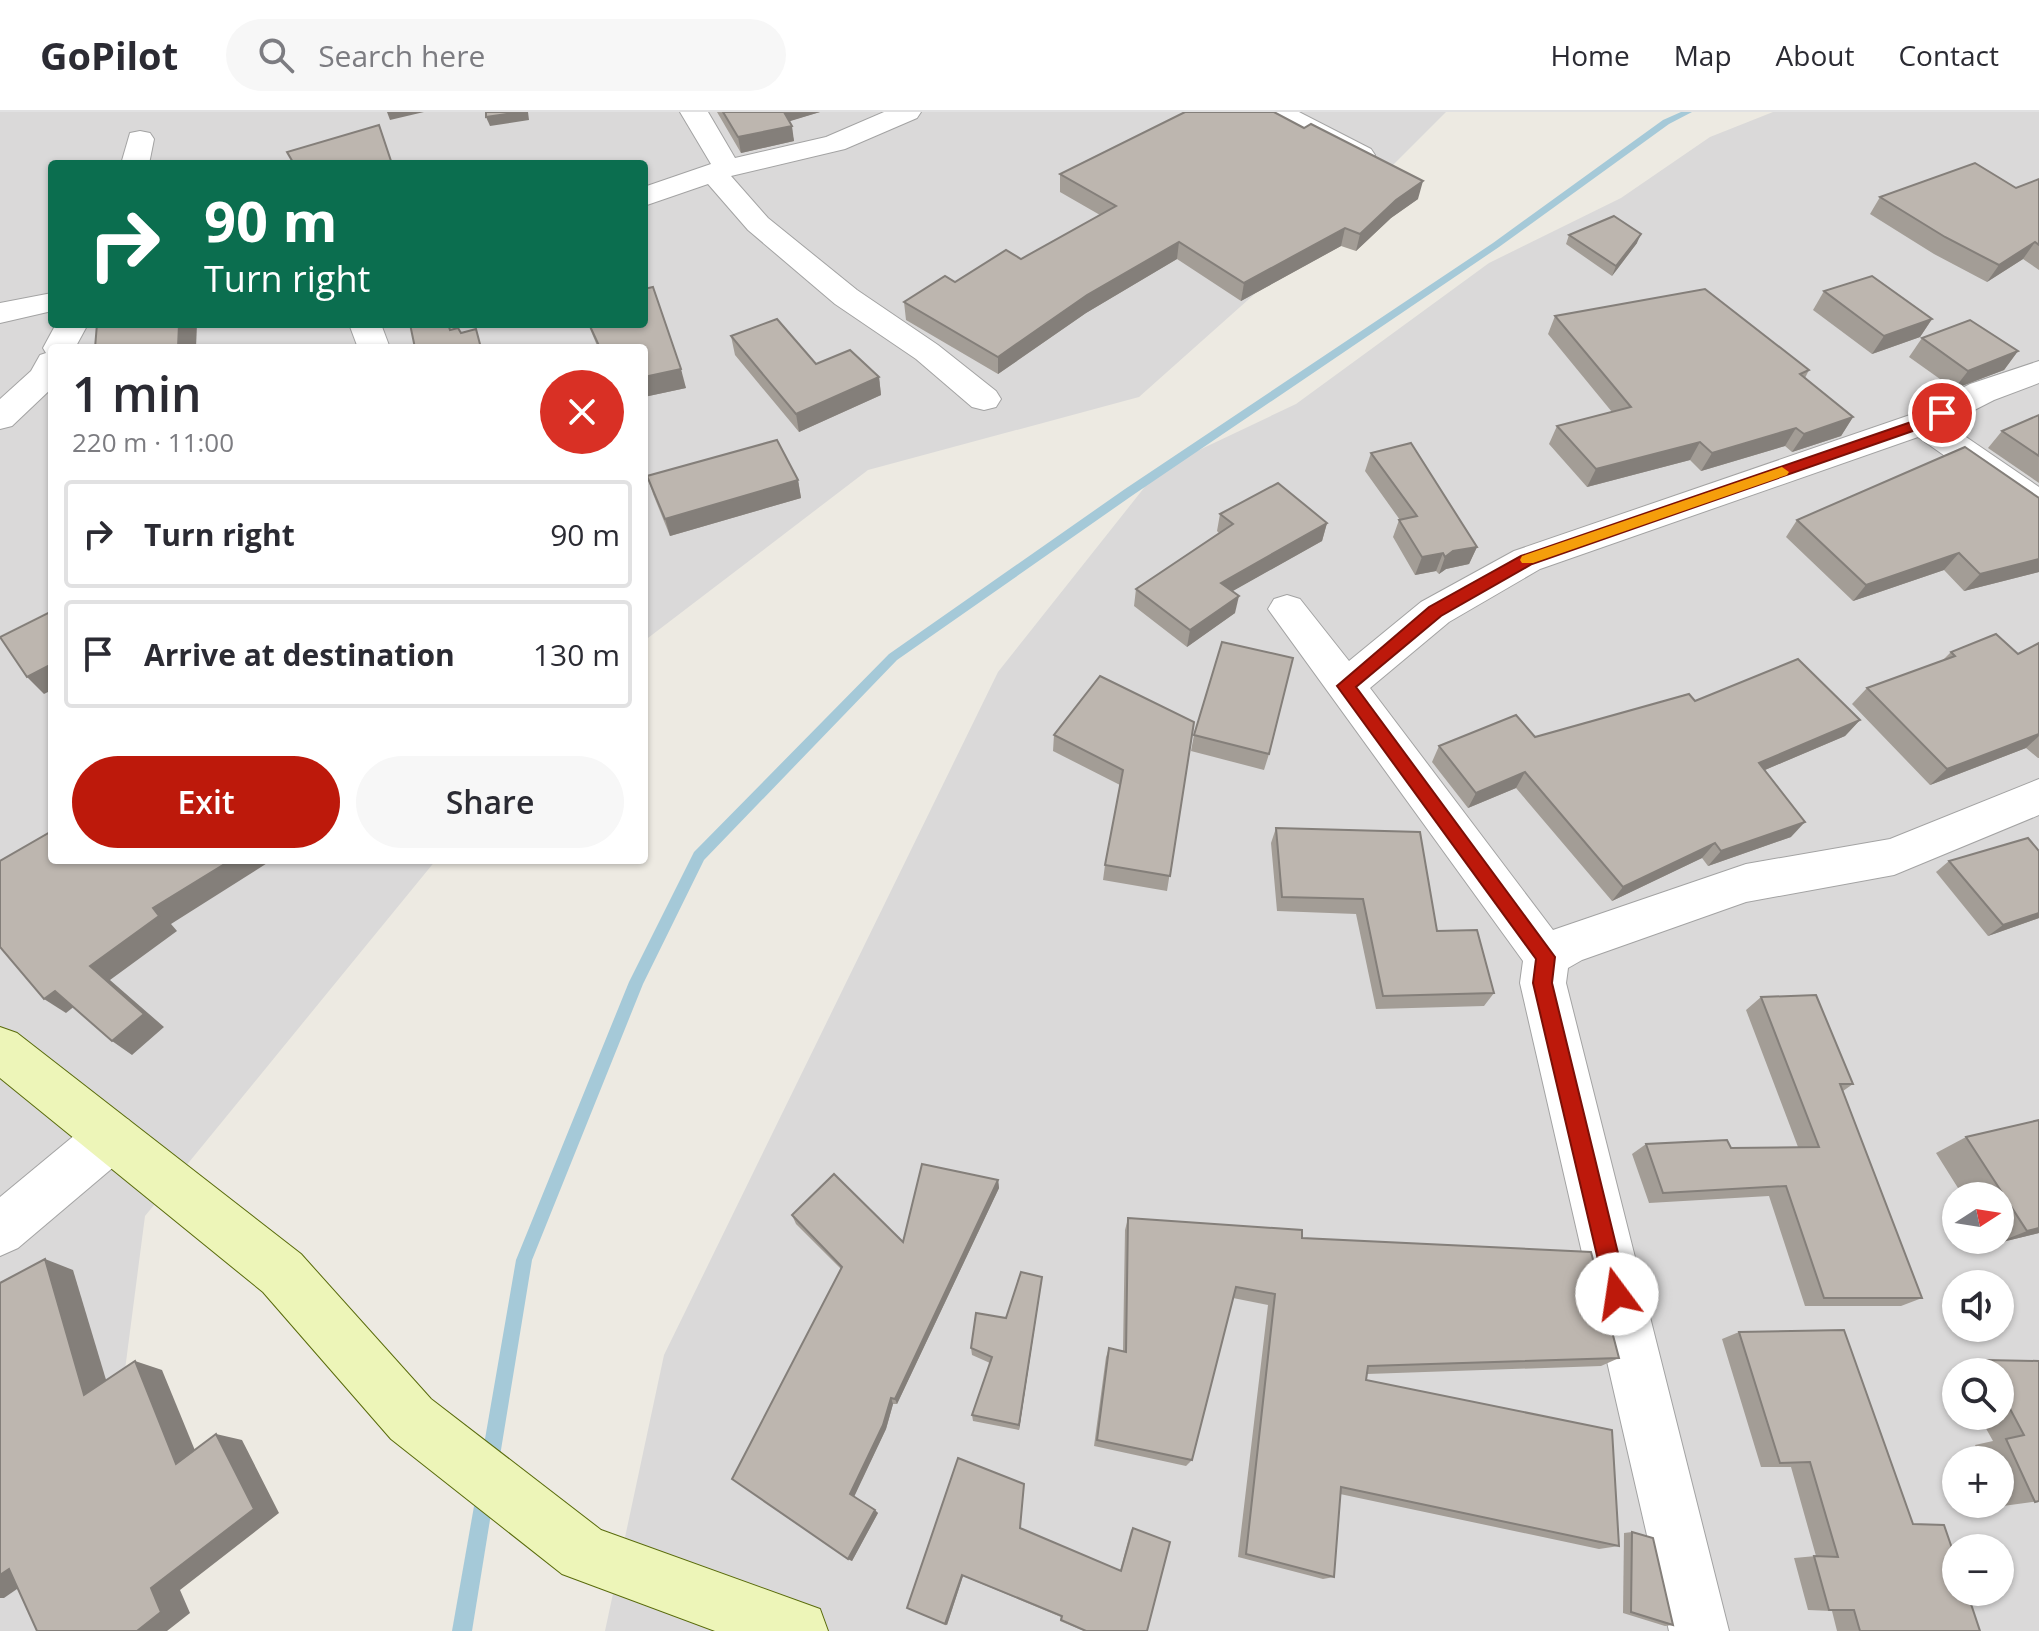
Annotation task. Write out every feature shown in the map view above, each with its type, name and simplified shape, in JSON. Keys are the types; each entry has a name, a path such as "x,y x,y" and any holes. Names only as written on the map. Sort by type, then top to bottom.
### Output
{"street":[{"path":"694,112 720,170 758,224 846,297 927,352 984,399"},
{"path":"648,196 720,170 835,143 907,112"},
{"path":"1278,112 1385,168"},
{"path":"0,313 48,303"},
{"path":"0,418 44,377 48,370"},
{"path":"1346,686 1435,612 1527,560 1922,423 1982,392 2039,371"},
{"path":"1922,423 2039,504"},
{"path":"1287,609 1546,957 1543,983 1699,1631"},
{"path":"1546,957 1567,945 1746,883 1894,857 2039,796"},
{"path":"0,1049 282,1273 411,1419 583,1553 798,1631"},
{"path":"0,1230 111,1137"}],"shaded area":[{"path":"0,112 1446,112 1341,217 1139,397 868,470 648,638 648,344 48,344 48,864 433,864 145,1216 91,1631 0,1631"},
{"path":"1773,112 2039,112 2039,1631 605,1631 664,1355 998,672 1159,469 1296,404 1489,263 1621,198 1710,137"}],"building":[{"path":"486,112 520,112 486,117"},
{"path":"723,112 784,112 792,126 738,137"},
{"path":"1185,112 1274,112 1304,128 1311,124 1423,181 1396,200 1360,234 1345,228 1244,283 1179,242 1087,295 998,357 904,302 945,276 955,282 1006,250 1021,259 1116,206 1060,174"},
{"path":"379,125 391,160 292,160 287,152"},
{"path":"1975,163 2016,188 2039,179 2039,245 2035,242 1999,265 1945,237 1880,197"},
{"path":"1614,216 1641,234 1616,266 1569,235"},
{"path":"1872,276 1932,319 1884,336 1824,291"},
{"path":"653,287 681,369 648,376 648,344 598,344 591,328 648,328 648,288"},
{"path":"1705,289 1809,370 1800,374 1853,417 1804,434 1796,428 1712,453 1700,442 1596,469 1557,426 1631,407 1555,316"},
{"path":"777,319 816,364 850,350 879,377 796,414 731,336"},
{"path":"1970,320 2018,351 1968,371 1922,338"},
{"path":"97,328 179,328 178,344 95,344"},
{"path":"411,328 458,328 461,333 476,329 480,344 414,344"},
{"path":"2039,415 2039,456 2002,431"},
{"path":"777,440 798,480 665,519 648,476"},
{"path":"1411,443 1477,547 1453,551 1445,557 1443,553 1422,557 1399,520 1417,516 1371,453"},
{"path":"1965,447 2039,498 2039,559 1980,574 1959,553 1866,585 1797,520"},
{"path":"1278,483 1327,523 1221,583 1239,596 1190,630 1136,589 1233,524 1220,514"},
{"path":"48,613 48,666 27,677 0,637"},
{"path":"1996,634 2018,654 2039,643 2039,734 1947,769 1867,688 1955,656 1951,652"},
{"path":"1222,642 1293,658 1269,754 1194,735"},
{"path":"1798,659 1860,720 1759,763 1805,822 1721,851 1715,843 1623,887 1525,772 1476,793 1439,746 1516,715 1535,737 1689,694 1695,701"},
{"path":"1100,676 1194,722 1170,876 1105,865 1123,770 1054,735"},
{"path":"1276,828 1420,832 1437,931 1477,930 1494,993 1383,996 1363,899 1282,897"},
{"path":"48,833 48,864 224,864 153,908 159,916 90,966 144,1014 112,1041 55,991 44,999 0,947 0,861"},
{"path":"2028,838 2039,851 2039,913 2003,925 1949,861"},
{"path":"1816,995 1853,1084 1840,1084 1922,1298 1824,1298 1786,1186 1663,1193 1646,1144 1727,1140 1731,1148 1819,1147 1761,997"},
{"path":"2039,1120 2039,1228 2027,1231 2014,1211 2014,1182 1995,1182 1966,1137"},
{"path":"922,1164 998,1180 895,1399 891,1398 883,1425 850,1494 875,1510 848,1559 732,1479 842,1267 792,1215 834,1174 903,1242"},
{"path":"1128,1218 1302,1230 1302,1238 1591,1252 1619,1358 1368,1366 1366,1380 1612,1430 1619,1546 1341,1487 1334,1577 1246,1554 1275,1294 1236,1287 1192,1460 1097,1440 1109,1348 1126,1352"},
{"path":"45,1259 84,1395 135,1361 176,1464 216,1434 254,1509 151,1588 161,1612 137,1631 37,1631 9,1569 0,1575 0,1283"},
{"path":"1021,1272 1042,1277 1019,1425 972,1415 992,1357 971,1348 976,1313 1006,1318"},
{"path":"1844,1330 1913,1524 1944,1525 1947,1534 1942,1534 1942,1606 1972,1606 1980,1631 1860,1631 1854,1610 1829,1610 1814,1556 1838,1557 1810,1462 1780,1463 1739,1332"},
{"path":"2014,1361 2039,1361 2039,1501 2035,1502 2014,1456 2014,1446 2009,1446 2006,1439 2024,1435 2014,1416"},
{"path":"958,1458 1024,1484 1020,1528 1121,1571 1133,1528 1170,1542 1147,1631 1086,1631 1061,1620 1062,1616 962,1575 945,1624 907,1608"},
{"path":"1632,1532 1653,1538 1673,1625 1631,1612"}],"waterway":[{"path":"490,1462 524,1260 636,982 699,856 893,657 1129,492 1496,245 1666,122 1688,112"},
{"path":"462,1631 485,1495"}],"slow traffic":[{"path":"1527,560 1782,472"}],"route":[{"path":"1617,1294 1543,983 1546,957 1346,686 1435,612 1527,560 1922,423 1942,413"}]}
